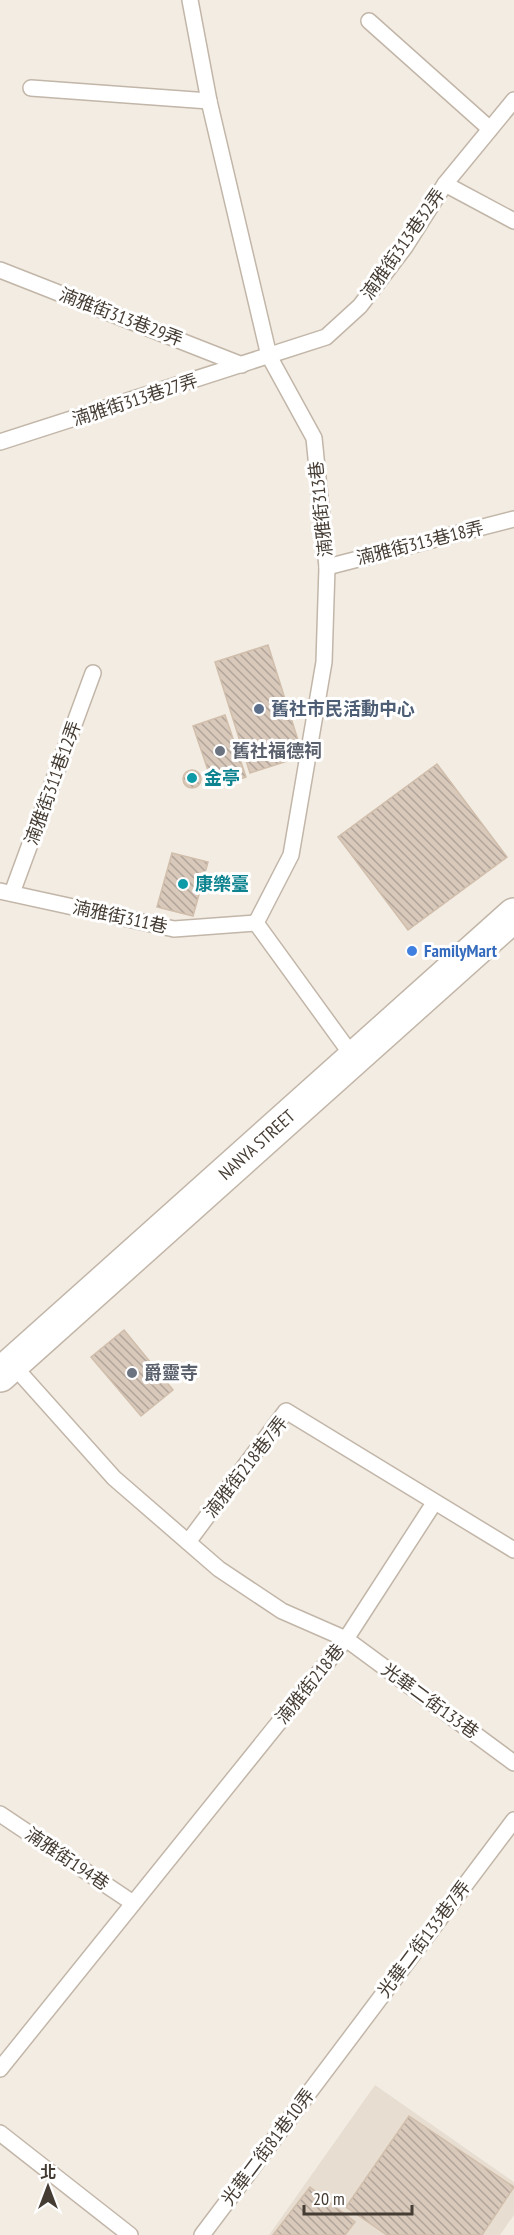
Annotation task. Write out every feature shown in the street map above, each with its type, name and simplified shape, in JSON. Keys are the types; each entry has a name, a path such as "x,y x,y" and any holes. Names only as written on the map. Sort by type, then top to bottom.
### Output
{"street":[{"name":"NANYA STREET","path":"6,1370 514,915"}],"lane":[{"name":"湳雅街313巷","path":"190,0 209,101 269,356 314,438 327,567 324,662 291,855 256,924"},
{"path":"369,21 490,129"},
{"path":"32,88 209,101"},
{"name":"湳雅街313巷32弄","path":"269,356 326,337 360,306 405,247 445,184 514,100"},
{"path":"445,184 514,221"},
{"name":"湳雅街313巷29弄","path":"0,270 242,365"},
{"name":"湳雅街313巷27弄","path":"1,444 269,356"},
{"name":"湳雅街313巷18弄","path":"327,567 514,519"},
{"name":"湳雅街311巷12弄","path":"6,892 93,673"},
{"name":"湳雅街311巷","path":"6,892 174,929 256,924"},
{"path":"256,924 354,1058"},
{"name":"湳雅街218巷","path":"0,2068 346,1639 282,1611 219,1569 114,1478 6,1370"},
{"name":"湳雅街218巷7弄","path":"188,1542 286,1411 434,1503"},
{"path":"346,1639 434,1503 514,1550"},
{"name":"光華二街133巷","path":"346,1639 514,1763"},
{"name":"湳雅街194巷","path":"0,1814 133,1903"},
{"name":"光華二街133巷7弄","path":"334,2059 514,1820"},
{"name":"光華二街81巷10弄","path":"202,2235 334,2059"},
{"path":"0,2133 130,2235"}],"shaded area":[{"path":"375,2085 514,2182 514,2215 500,2235 269,2235"}],"building":[{"name":"舊社市民活動中心","path":"268,645 303,756 250,773 215,662"},
{"name":"舊社福德祠","path":"225,715 246,777 214,788 193,726"},
{"path":"437,764 507,857 408,930 338,837"},
{"name":"金亭","path":"192,770 198,773 201,779 198,785 192,788 186,785 183,779 186,773"},
{"name":"康樂臺","path":"172,853 208,862 193,916 157,907"},
{"name":"爵靈寺","path":"124,1330 173,1390 141,1416 91,1357"},
{"path":"409,2116 514,2187 482,2235 387,2235 346,2207"},
{"path":"310,2187 355,2222 345,2235 273,2235"}],"place":[{"name":"舊社市民活動中心","path":"259,709"},
{"name":"舊社福德祠","path":"220,751"},
{"name":"金亭","path":"192,778"},
{"name":"康樂臺","path":"183,884"},
{"name":"FamilyMart","path":"412,951"},
{"name":"爵靈寺","path":"132,1373"}]}
